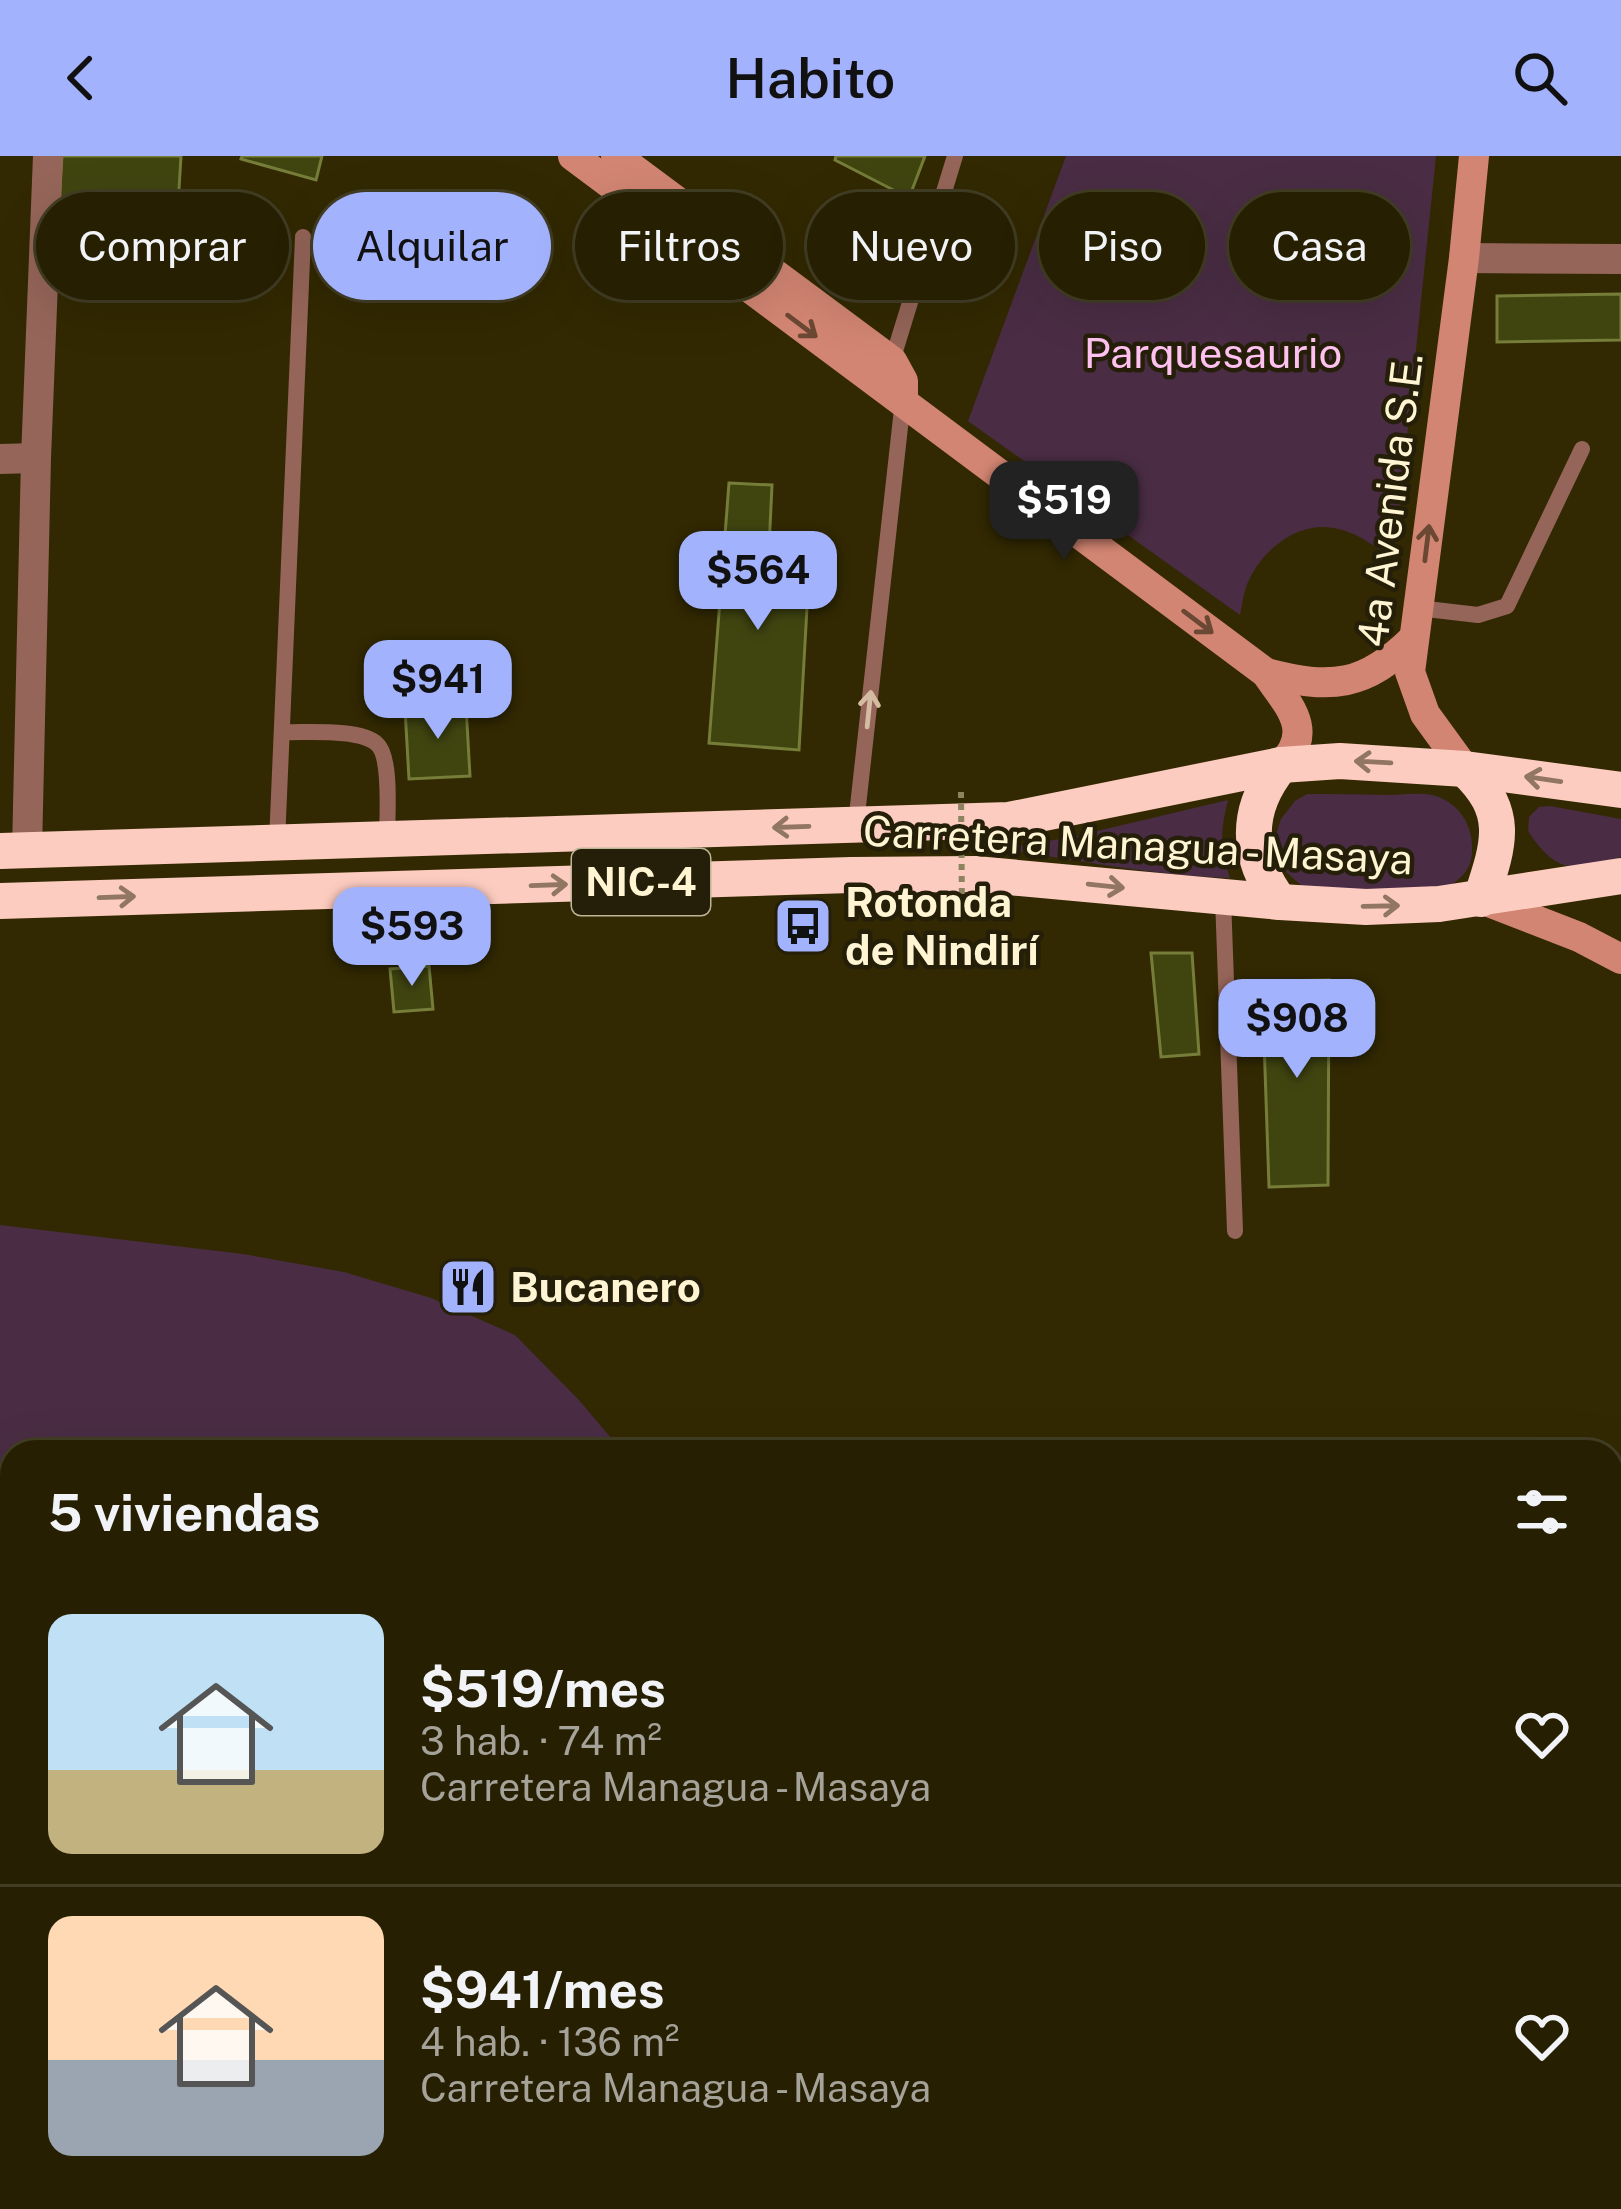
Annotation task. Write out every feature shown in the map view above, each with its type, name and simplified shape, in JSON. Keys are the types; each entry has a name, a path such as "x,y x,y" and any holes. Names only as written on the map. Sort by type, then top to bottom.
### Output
{"highway":[{"name":"Carretera Managua - Masaya","path":"14,851 1009,820 1281,765 1340,760 1465,769 1621,790"},
{"path":"1280,902 1256,860 1254,832 1266,782 1281,765"},
{"path":"1465,769 1485,788 1498,833 1481,899"},
{"name":"Carretera Managua - Masaya","path":"0,901 975,874 1366,907 1481,899 1621,876"}],"street":[{"path":"14,851 48,156"},
{"path":"616,156 892,361 903,381 903,400"},
{"name":"4a Avenida S.E.","path":"1465,769 1425,714 1410,672 1474,156"},
{"path":"576,157 1266,673 1295,715 1299,733 1292,753 1281,765"},
{"path":"1464,258 1621,260"},
{"path":"0,459 36,458"},
{"path":"1266,673 1303,683 1335,683 1371,673 1394,658 1416,623"},
{"path":"1481,899 1579,937 1621,959"}],"lane":[{"path":"892,361 956,156"},
{"path":"277,843 303,237"},
{"path":"856,825 903,400"},
{"path":"1416,623 1508,606 1582,449"},
{"path":"282,732 357,735 376,742 385,756 388,840"},
{"path":"1223,898 1235,1231"}],"path":[{"path":"961,792 962,911"}],"green space":[{"name":"Parquesaurio","path":"1066,156 1436,156 1394,562 1351,533 1336,528 1305,529 1261,560 1246,587 1240,615 968,421 1039,229 1039,300 1205,300 1205,192 1053,192"},
{"path":"1307,794 1441,798 1467,824 1472,842 1469,866 1456,882 1437,892 1304,888 1285,871 1276,834 1281,819"},
{"path":"1228,800 1222,839 1230,878 1143,871 999,849 1072,837"},
{"path":"1539,807 1621,819 1621,857 1579,867 1548,856 1528,831 1529,817"},
{"path":"0,1225 243,1254 344,1272 431,1298 515,1335 613,1440 0,1440"}],"building":[{"path":"62,156 181,156 179,192 60,192"},
{"path":"242,156 322,156 316,180"},
{"path":"836,156 925,156 911,192 897,192 835,160"},
{"path":"1621,294 1621,340 1497,342 1497,296"},
{"path":"729,483 772,485 768,569 809,572 799,750 709,743"},
{"path":"466,706 470,776 409,779 405,709"},
{"path":"1151,953 1192,953 1199,1054 1161,1057"},
{"path":"429,966 433,1009 394,1012 390,969"},
{"path":"1329,980 1328,1185 1269,1187 1262,981"}],"place":[{"name":"Rotonda de Nindirí","path":"803,926"},
{"name":"Bucanero","path":"468,1287"}]}
